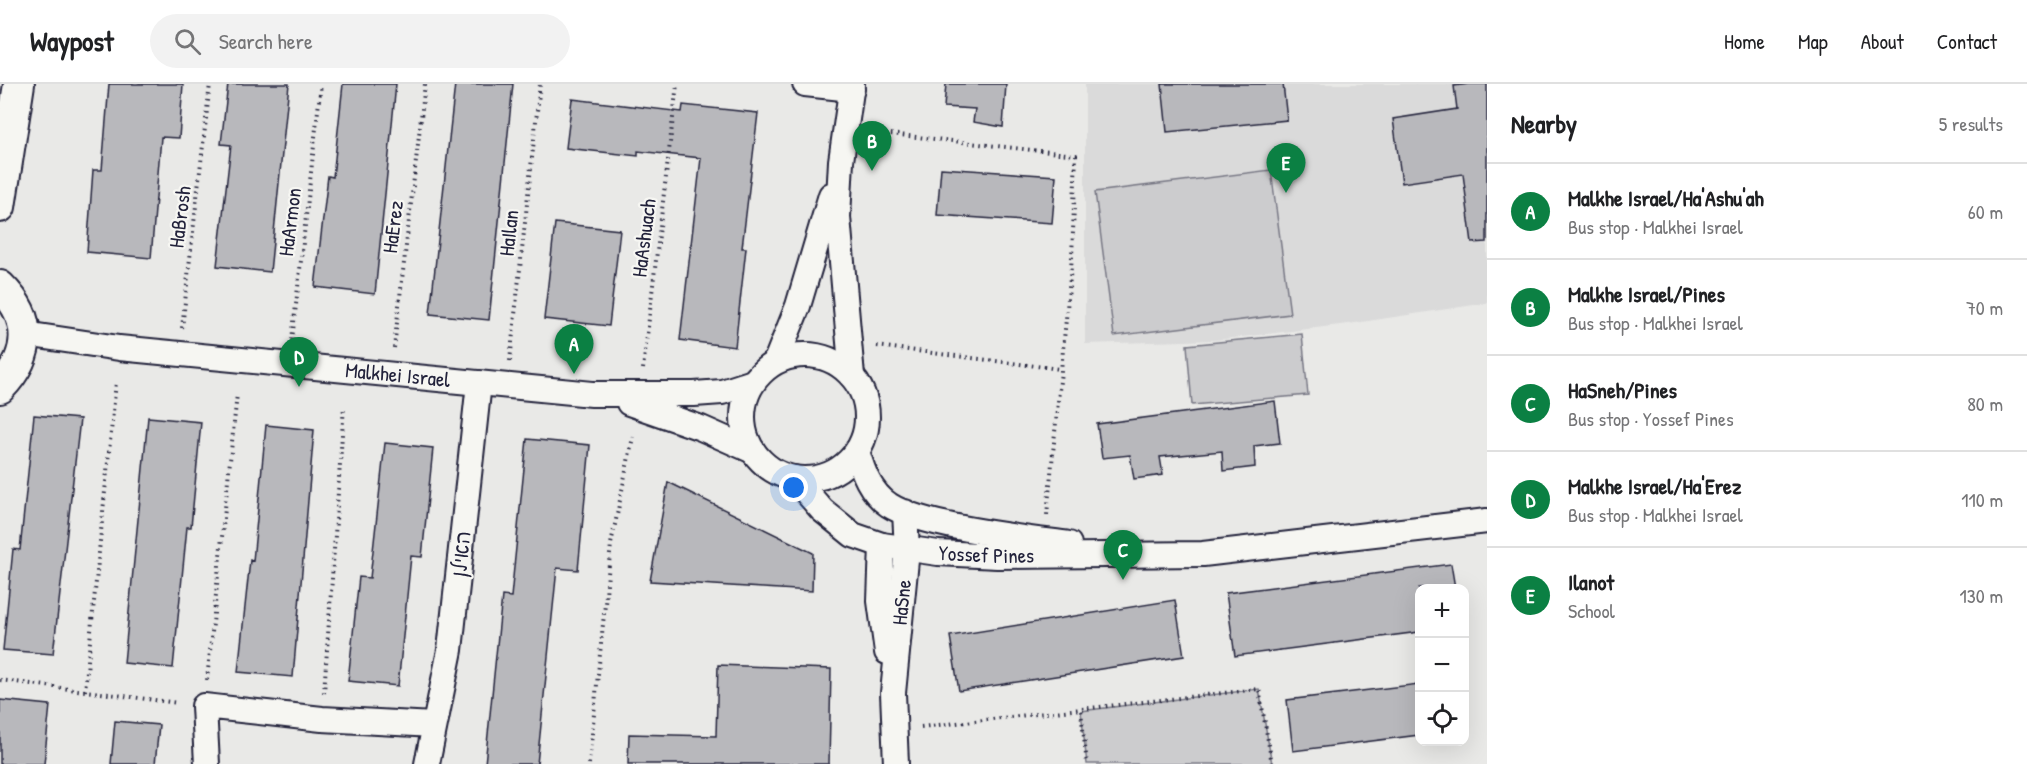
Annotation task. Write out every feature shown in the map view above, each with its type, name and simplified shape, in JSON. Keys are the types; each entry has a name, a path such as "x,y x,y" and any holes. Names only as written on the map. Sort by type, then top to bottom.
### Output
{"street":[{"path":"0,207 19,84"},
{"path":"805,84 852,87 841,161 839,227 852,376"},
{"path":"776,362 801,296 841,161"},
{"path":"0,286 12,297 21,315 25,334 23,355 14,373 0,388"},
{"name":"Malkhei Israel","path":"25,334 119,348 592,393 640,395 722,392 753,382"},
{"path":"796,355 816,356 836,362 852,376 862,393 867,412 866,432 857,451 845,465 830,474 812,478 794,478 778,473 764,464 753,451 745,435 742,417 745,398 753,382 776,362 796,355"},
{"name":"האילן","path":"427,764 450,650 479,383"},
{"name":"Malkhei Israel","path":"592,393 656,411 753,451"},
{"name":"Yossef Pines","path":"857,451 864,474 874,491 889,505 905,512 993,533 1044,540 1203,554"},
{"name":"Yossef Pines","path":"794,478 822,510 844,529 882,545 907,550 998,556 1203,554 1487,521"},
{"name":"HaSne","path":"896,764 893,693 907,550 905,512"},
{"name":"HaSne","path":"882,545 880,601 893,693"},
{"path":"207,764 204,706 322,718 434,725"}],"path":[{"name":"HaBrosh","path":"179,354 210,84"},
{"name":"HaArmon","path":"289,364 321,84"},
{"name":"HaErez","path":"391,373 426,84"},
{"name":"HaIlan","path":"507,386 540,84"},
{"name":"HaAshuach","path":"640,395 677,84"},
{"path":"845,129 1076,155 1072,257 1044,540"},
{"path":"848,342 1060,369"},
{"path":"85,691 116,382"},
{"path":"0,680 204,706 237,393"},
{"path":"322,718 344,406"},
{"path":"589,764 611,544 633,437"},
{"path":"893,730 1081,711 1259,689 1272,764"},
{"path":"1081,711 1087,764"}],"shaded area":[{"path":"1085,84 1487,84 1487,303 1348,324 1217,340 1085,344"},
{"path":"1271,170 1290,314 1114,336 1095,192"},
{"path":"1302,334 1308,395 1192,405 1187,345"},
{"path":"1259,689 1272,764 1087,764 1081,711"}],"building":[{"path":"109,84 183,84 179,138 161,137 151,258 87,252 93,170 102,170"},
{"path":"228,84 289,84 270,272 217,266 231,145 221,144"},
{"path":"343,84 396,84 375,294 315,287 328,176 333,177"},
{"path":"455,84 513,84 489,320 430,314"},
{"path":"946,84 1006,84 1003,127 973,122 975,109 944,107"},
{"path":"1162,84 1283,84 1287,120 1167,132"},
{"path":"1487,84 1487,242 1472,243 1463,174 1402,183 1393,119 1457,109 1454,86"},
{"path":"572,99 682,112 683,105 758,113 742,248 746,248 735,347 680,340 701,158 638,151 638,156 566,148"},
{"path":"941,168 1056,176 1052,223 937,215"},
{"path":"555,223 620,230 609,326 544,319"},
{"path":"1275,401 1280,443 1254,446 1255,467 1223,471 1222,451 1160,457 1163,475 1134,479 1130,455 1102,458 1097,424"},
{"path":"34,415 80,419 53,654 3,650 13,549 20,550"},
{"path":"148,417 201,422 191,527 187,527 173,668 124,663"},
{"path":"266,425 314,430 293,677 238,672 250,560 253,561"},
{"path":"527,439 590,445 578,570 557,568 537,764 485,764 502,596 511,597"},
{"path":"385,443 433,448 422,557 411,556 398,686 348,681 359,577 370,578"},
{"path":"668,482 813,553 812,591 650,581"},
{"path":"1451,564 1454,584 1415,584 1415,633 1235,656 1226,593"},
{"path":"1175,600 1184,656 959,691 950,636"},
{"path":"718,665 831,669 829,764 628,764 629,734 716,736"},
{"path":"1415,684 1415,736 1293,751 1287,700"},
{"path":"0,700 50,705 44,764 0,764"},
{"path":"115,721 159,725 155,764 111,764"}],"place":[{"name":"Malkhe Israel/Pines","path":"872,171"},
{"name":"Ilanot","path":"1286,193"},
{"name":"Malkhe Israel/Ha'Ashu'ah","path":"574,374"},
{"name":"Malkhe Israel/Ha'Erez","path":"299,387"},
{"name":"HaSneh/Pines","path":"1123,580"}]}
